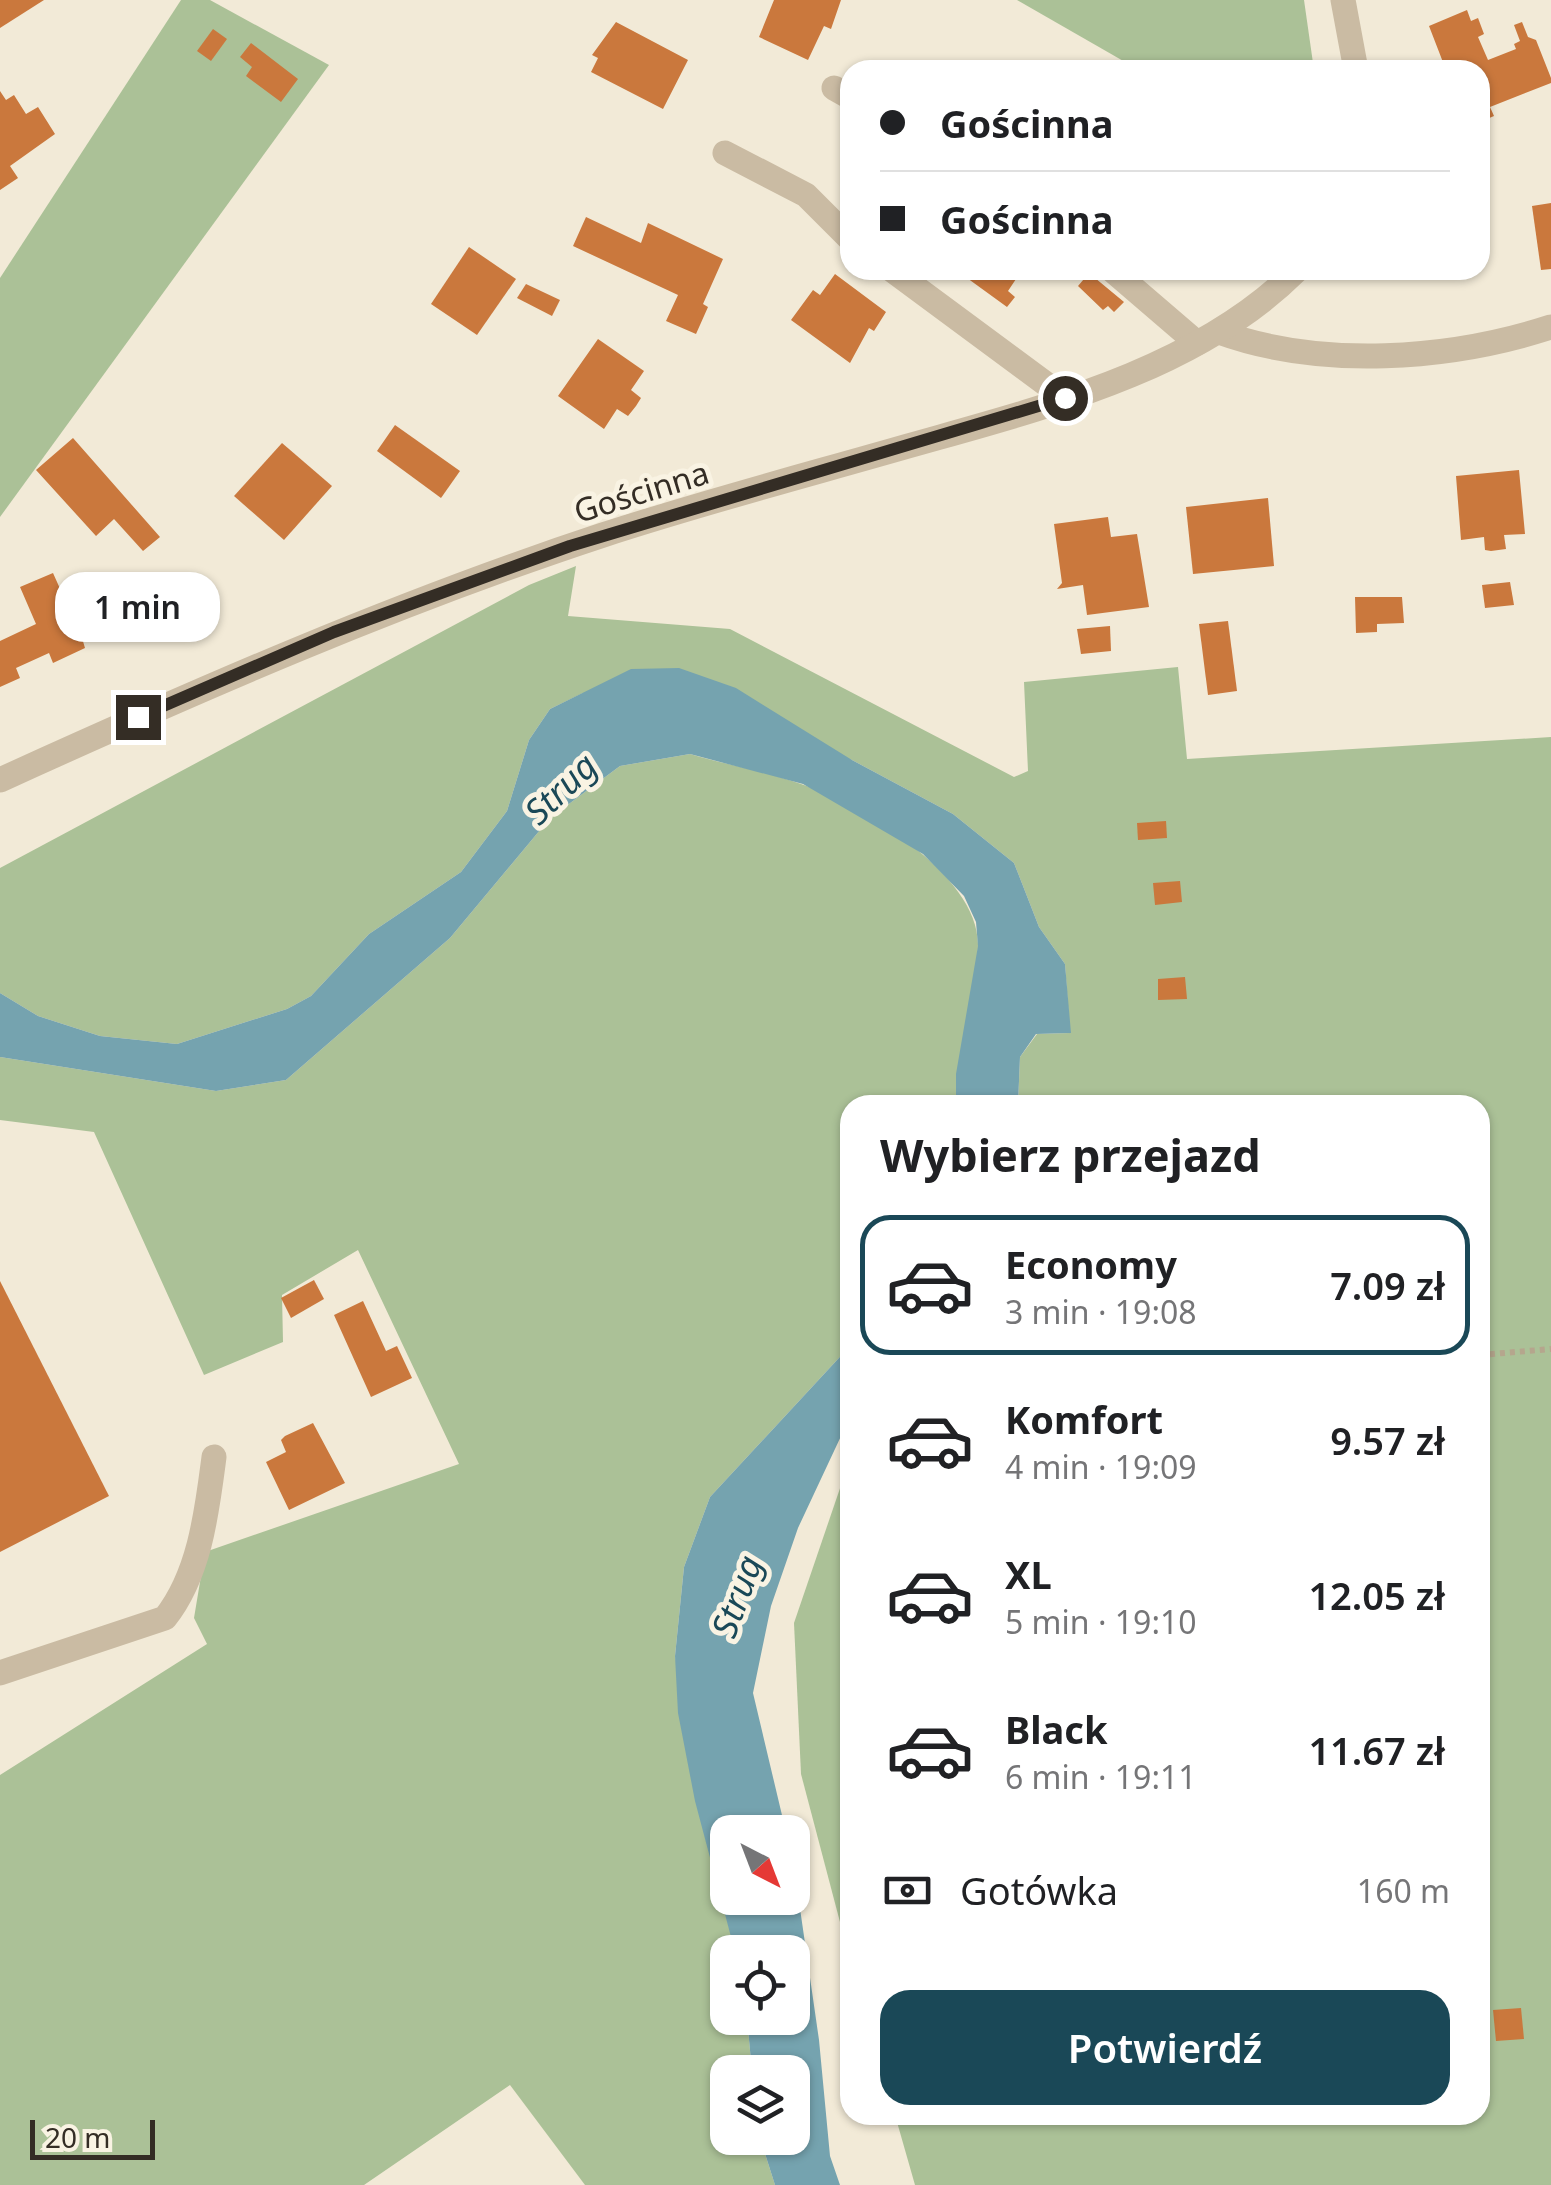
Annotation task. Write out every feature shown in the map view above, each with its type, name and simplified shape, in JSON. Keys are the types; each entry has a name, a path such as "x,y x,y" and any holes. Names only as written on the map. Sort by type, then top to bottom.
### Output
{"street":[{"path":"1343,0 1354,60"},
{"path":"725,153 806,195 840,229"},
{"path":"906,280 1065,398"},
{"path":"1126,280 1208,337 1318,353 1410,353 1491,344 1551,327"},
{"name":"Gościnna","path":"0,780 290,650 426,596 606,534 1122,378 1208,337 1274,294 1287,280"},
{"path":"0,1673 164,1618 180,1598 206,1518 214,1457"}],"path":[{"path":"1490,1354 1551,1349"}],"green space":[{"path":"181,0 210,0 329,65 0,517 0,278"},
{"path":"1017,0 1304,0 1313,60 1122,60"},
{"path":"576,566 568,616 730,629 1014,777 1028,771 1024,682 1178,667 1187,759 1551,737 1551,2185 915,2185 898,2125 1490,2125 1490,1095 1018,1095 1020,1057 1037,1034 1070,1033 1065,964 1039,927 1014,863 953,814 852,760 583,693 550,709 529,740 507,811 461,872 369,934 311,996 287,1009 177,1044 100,1036 38,1016 0,993 0,868 529,585"},
{"path":"690,754 774,775 854,808 913,846 960,894 973,920 978,946 956,1095 840,1095 840,1357 710,1497 684,1567 675,1656 710,1829 710,1915 728,1915 732,1935 710,1935 710,2035 749,2035 750,2055 710,2055 710,2155 765,2155 775,2185 585,2185 510,2085 364,2185 0,2185 0,1775 207,1644 194,1618 205,1552 459,1464 358,1250 282,1295 283,1342 204,1375 94,1132 0,1120 0,1057 216,1091 286,1080 450,938 550,818 620,766"},
{"path":"840,1488 840,1922 801,1774 794,1623"}],"water":[{"name":"Strug","path":"679,668 736,688 852,760 953,814 1014,863 1039,927 1065,964 1071,1033 1036,1034 1020,1057 1018,1095 956,1095 956,1074 978,946 976,922 964,896 923,854 803,784 690,754 620,766 550,818 450,938 286,1080 216,1091 0,1057 0,993 38,1016 100,1036 177,1044 287,1009 311,996 369,934 461,872 507,811 529,740 550,709 631,669"},
{"name":"Strug","path":"840,1357 840,1438 798,1528 771,1606 753,1693 782,1815 710,1815 710,1858 678,1713 675,1656 684,1567 710,1497"},
{"path":"725,1915 801,1915 804,1935 730,1935"},
{"path":"810,1978 830,2156 840,2185 775,2185 765,2155 810,2155 810,2055 750,2055 749,2035 810,2035"}],"building":[{"path":"0,0 44,0 0,28"},
{"path":"774,0 841,0 831,29 824,26 808,60 759,37"},
{"path":"1467,10 1471,21 1478,18 1484,34 1478,37 1488,60 1442,60 1429,26"},
{"path":"616,22 688,60 663,109 591,72 598,58 592,55"},
{"path":"1522,22 1528,37 1536,40 1551,83 1490,107 1488,60 1516,49 1514,44 1520,41 1514,25"},
{"path":"213,29 227,39 211,61 197,51"},
{"path":"251,43 298,79 281,102 246,76 252,67 240,57"},
{"path":"0,91 6,100 14,95 26,114 38,107 55,134 10,166 18,178 0,190"},
{"path":"1551,203 1551,269 1541,270 1532,206"},
{"path":"586,217 641,243 648,223 723,259 703,304 708,307 696,334 666,321 678,295 573,246"},
{"path":"469,247 516,279 477,335 431,304"},
{"path":"835,274 886,312 874,331 869,328 850,363 791,320 813,290 820,295"},
{"path":"970,280 1015,280 1008,291 1015,297 1007,307"},
{"path":"1083,280 1097,280 1124,302 1114,312 1108,306 1103,310 1078,286"},
{"path":"526,284 560,300 552,316 517,298"},
{"path":"598,339 644,371 631,390 641,398 636,406 628,416 617,409 604,429 558,396"},
{"path":"395,425 460,471 441,498 377,451"},
{"path":"73,438 160,537 143,551 114,519 96,536 36,470"},
{"path":"282,443 332,486 284,540 234,496"},
{"path":"1519,470 1525,534 1504,535 1506,549 1491,551 1485,550 1484,537 1461,540 1456,476"},
{"path":"1268,498 1274,566 1193,574 1186,507"},
{"path":"1108,517 1111,537 1137,534 1149,607 1087,615 1083,585 1057,589 1062,583 1054,524"},
{"path":"53,573 70,611 80,604 94,634 82,638 85,648 53,663 49,653 16,668 20,678 0,687 0,641 36,624 20,587"},
{"path":"1510,582 1514,605 1485,608 1482,585"},
{"path":"1355,597 1402,597 1404,623 1377,624 1377,632 1356,633"},
{"path":"1228,621 1237,691 1208,695 1199,624"},
{"path":"1110,626 1111,651 1081,654 1077,629"},
{"path":"1166,821 1167,838 1138,840 1137,823"},
{"path":"1180,881 1182,902 1155,905 1153,883"},
{"path":"1185,977 1187,999 1158,1000 1158,979"},
{"path":"314,1280 324,1299 291,1318 281,1298"},
{"path":"0,1281 109,1496 0,1552"},
{"path":"363,1301 386,1351 397,1346 412,1378 371,1397 334,1315"},
{"path":"313,1423 345,1483 289,1510 266,1462 286,1452 281,1440 285,1436"},
{"path":"1521,2008 1524,2039 1496,2041 1493,2010"}],"route":[{"path":"138,717 334,632 570,546 1065,398"}]}
